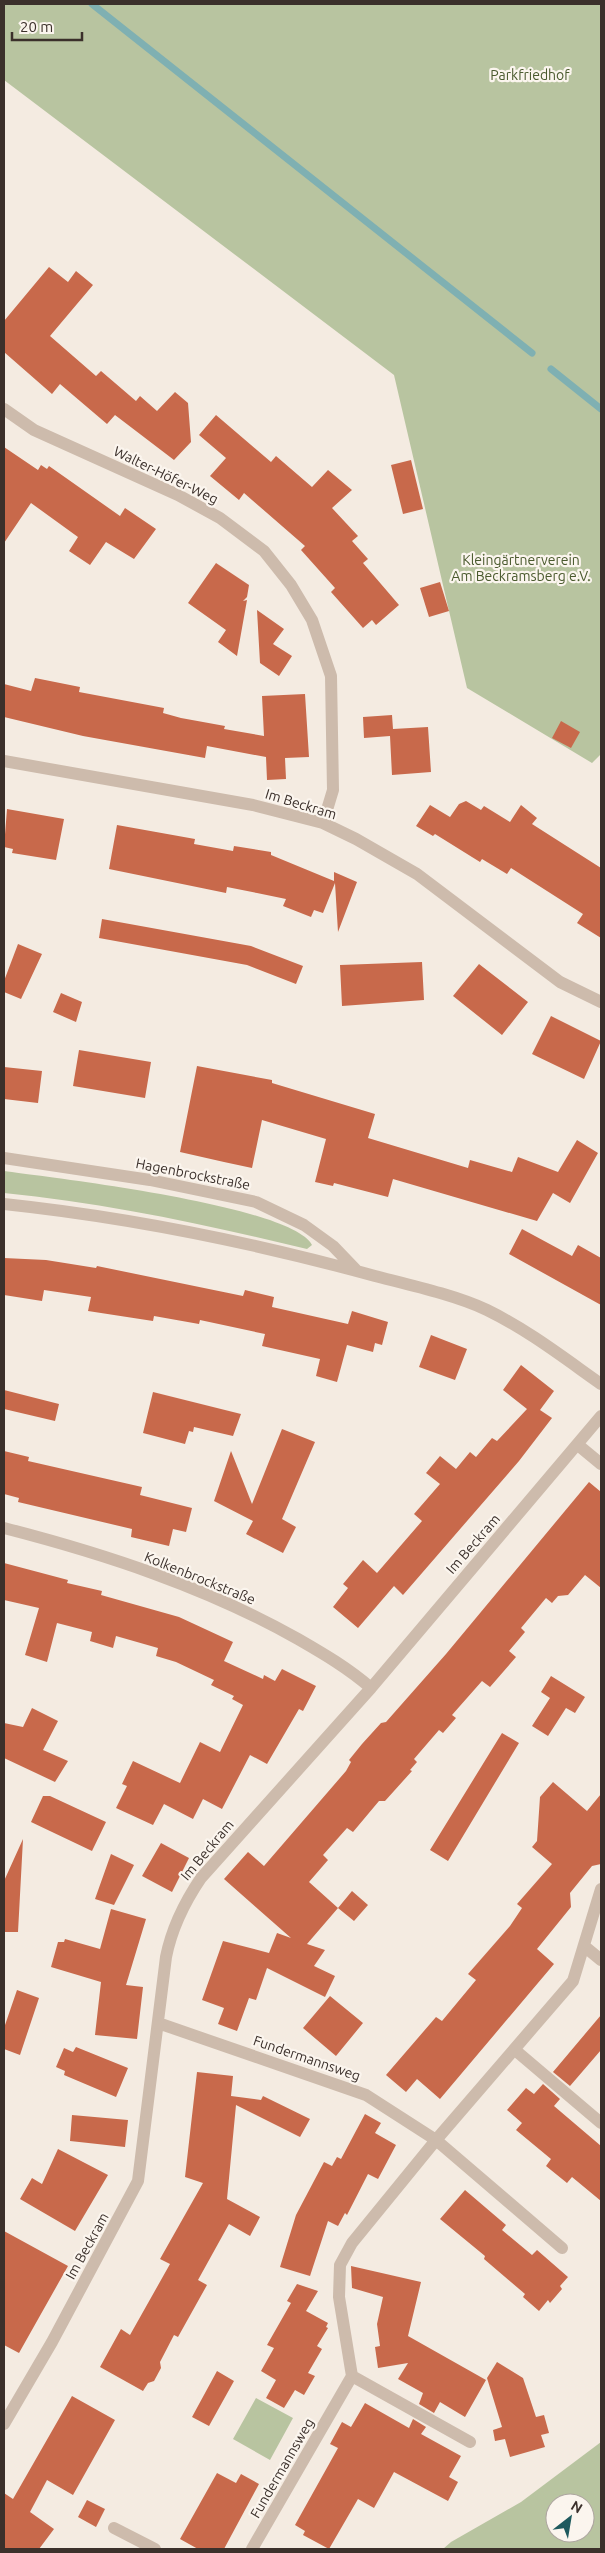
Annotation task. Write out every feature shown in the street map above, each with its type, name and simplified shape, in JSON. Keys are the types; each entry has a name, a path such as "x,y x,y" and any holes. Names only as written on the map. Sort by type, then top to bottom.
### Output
{"street":[{"name":"Walter-Höfer-Weg","path":"4,410 34,430 178,495 220,518 264,550 291,585 312,620 331,676 333,790 323,823"},
{"name":"Im Beckram","path":"4,761 253,805 323,823 356,839 417,874 560,982 601,1002"},
{"name":"Hagenbrockstraße","path":"4,1158 150,1180 256,1202 304,1225 333,1246 356,1270"},
{"name":"Hagenbrockstraße","path":"4,1204 164,1229 274,1250 356,1270 486,1309 534,1336 601,1384"},
{"name":"Im Beckram","path":"4,2424 52,2342 138,2181 170,1935 192,1891 201,1878 371,1688 601,1416"},
{"path":"578,1444 601,1464"},
{"name":"Kolkenbrockstraße","path":"4,1528 90,1550 221,1599 266,1621 349,1669 371,1688"},
{"path":"470,2442 352,2376 338,2297 340,2265 352,2243 436,2140 573,1981 601,1889"},
{"path":"584,1946 601,1960"},
{"name":"Fundermannsweg","path":"158,2023 366,2095 436,2140 562,2248"},
{"path":"515,2050 601,2123"},
{"name":"Fundermannsweg","path":"252,2549 352,2376"},
{"path":"114,2528 155,2549"}],"green space":[{"path":"4,4 601,4 601,754 592,763 467,688 394,375 4,80"},
{"path":"4,1171 118,1187 219,1206 262,1218 295,1231 312,1245 307,1249 157,1216 42,1197 4,1193"},
{"path":"256,2398 293,2418 270,2460 233,2439"},
{"path":"601,2442 601,2549 443,2549 451,2542 521,2502"}],"building":[{"path":"49,267 68,282 76,271 93,285 50,336 96,376 101,371 136,401 140,396 157,411 175,392 188,403 191,442 174,460 115,415 107,424 60,384 52,394 4,352 4,321"},
{"path":"216,415 271,462 276,456 312,487 328,470 352,490 332,508 358,536 352,541 368,559 363,563 399,605 376,625 372,620 363,628 331,592 335,588 301,550 305,546 244,493 239,500 210,476 226,458 199,435"},
{"path":"4,447 38,470 41,465 47,469 49,466 120,516 125,508 156,529 134,559 106,542 90,565 69,551 78,537 31,503 4,543"},
{"path":"411,460 423,509 403,514 391,465"},
{"path":"216,563 249,585 247,597 243,601 247,600 237,656 218,642 226,630 188,603"},
{"path":"440,582 449,611 429,617 420,588"},
{"path":"257,610 284,629 273,644 292,656 279,676 260,663"},
{"path":"35,678 80,687 79,692 164,708 163,713 225,726 224,729 264,736 262,696 305,694 309,757 285,758 286,779 267,780 266,757 207,746 205,758 83,736 4,717 4,684 31,691"},
{"path":"392,715 393,729 428,727 431,772 392,775 390,736 364,738 363,717"},
{"path":"561,721 580,732 571,748 552,738"},
{"path":"466,801 481,810 484,806 510,822 521,805 537,818 532,824 601,868 601,938 577,923 583,914 511,868 507,874 482,859 480,862 435,834 433,836 416,826 430,805 450,817 459,804"},
{"path":"7,809 64,819 56,860 12,853 13,849 4,847"},
{"path":"117,825 195,839 194,844 233,851 234,846 271,852 271,855 334,881 334,872 357,882 338,932 335,883 323,913 314,910 311,917 283,906 286,899 227,887 226,893 109,869"},
{"path":"102,919 251,946 303,966 296,984 247,965 99,938"},
{"path":"18,944 42,954 21,999 4,992 4,981"},
{"path":"422,962 424,1000 342,1006 340,965"},
{"path":"479,964 528,1002 502,1035 453,996"},
{"path":"61,993 82,1002 76,1022 53,1012"},
{"path":"551,1016 601,1041 584,1079 532,1054"},
{"path":"79,1050 151,1062 145,1098 73,1086"},
{"path":"197,1066 272,1080 272,1083 375,1114 368,1138 468,1168 470,1160 512,1172 518,1157 558,1172 577,1140 598,1153 570,1203 553,1193 537,1221 393,1179 388,1197 334,1183 333,1186 315,1182 326,1139 262,1120 252,1168 180,1152"},
{"path":"4,1067 42,1071 38,1103 4,1099"},
{"path":"522,1229 572,1256 578,1245 601,1258 601,1305 509,1254"},
{"path":"4,1258 46,1260 96,1268 97,1266 243,1296 245,1290 274,1297 272,1307 348,1324 352,1311 388,1322 382,1345 375,1343 373,1352 347,1345 337,1382 316,1376 320,1359 262,1346 265,1334 200,1320 199,1324 154,1316 153,1321 88,1311 91,1297 44,1290 42,1301 4,1295"},
{"path":"431,1335 467,1349 455,1380 419,1367"},
{"path":"521,1365 554,1391 540,1410 552,1418 519,1461 403,1595 394,1586 358,1628 333,1607 348,1588 343,1584 363,1560 377,1573 422,1521 414,1514 440,1484 426,1473 440,1456 456,1469 470,1452 476,1457 492,1438 497,1441 527,1409 503,1390"},
{"path":"4,1390 59,1404 55,1421 4,1409"},
{"path":"153,1392 241,1414 233,1436 194,1427 193,1432 189,1431 185,1444 143,1433"},
{"path":"282,1429 315,1442 282,1519 296,1527 283,1553 246,1534 253,1521 214,1501 231,1451 252,1504"},
{"path":"4,1451 29,1457 28,1461 142,1487 140,1495 192,1508 186,1532 173,1529 169,1546 131,1537 132,1529 18,1502 19,1498 4,1494"},
{"path":"589,1482 601,1492 601,1588 585,1575 568,1595 558,1596 552,1603 546,1598 521,1628 525,1632 509,1651 516,1657 490,1687 482,1681 452,1715 456,1718 443,1733 439,1730 414,1759 417,1762 410,1770 412,1771 385,1801 379,1801 353,1832 347,1828 323,1855 328,1860 309,1882 338,1908 307,1944 325,1950 314,1966 335,1976 325,1997 267,1968 256,2000 249,1998 237,2031 218,2024 224,2008 202,2000 223,1941 269,1953 277,1933 291,1938 224,1879 248,1852 264,1866 346,1771 351,1762 349,1760 362,1744 381,1723 386,1722 446,1654"},
{"path":"4,1563 68,1580 67,1583 102,1591 101,1595 179,1617 233,1642 224,1661 263,1679 264,1675 275,1681 282,1669 316,1686 303,1711 299,1709 267,1764 250,1755 222,1809 203,1799 193,1819 164,1804 153,1825 116,1808 127,1786 122,1784 133,1761 180,1783 200,1742 220,1752 243,1705 232,1699 234,1696 211,1685 214,1680 176,1662 156,1656 158,1648 116,1636 113,1648 90,1641 92,1632 57,1623 47,1662 25,1655 39,1608 4,1600"},
{"path":"551,1676 585,1697 575,1713 566,1708 548,1736 532,1726 550,1698 541,1692"},
{"path":"32,1708 58,1721 43,1750 68,1761 55,1782 4,1758 4,1723 23,1727"},
{"path":"502,1733 519,1743 448,1861 430,1850"},
{"path":"553,1782 587,1811 601,1794 601,1864 592,1866 570,1893 571,1907 537,1949 554,1964 440,2099 417,2079 406,2092 386,2075 436,2017 442,2021 476,1980 468,1974 510,1926 522,1908 517,1904 552,1864 532,1847 537,1841 540,1797"},
{"path":"43,1796 50,1796 106,1822 92,1851 31,1822"},
{"path":"23,1839 18,1932 4,1932 4,1881"},
{"path":"161,1843 189,1858 172,1892 142,1876"},
{"path":"111,1854 134,1865 114,1905 95,1899"},
{"path":"352,1891 368,1905 354,1921 338,1908"},
{"path":"111,1909 146,1919 126,1985 143,1987 137,2039 95,2035 101,1982 51,1967 58,1942 64,1942 65,1939 100,1949"},
{"path":"17,1990 39,1998 20,2055 4,2049 4,2028"},
{"path":"330,1996 363,2023 336,2056 303,2028"},
{"path":"601,2015 601,2050 570,2086 553,2072"},
{"path":"76,2047 128,2068 116,2097 64,2075 65,2071 56,2067 64,2048 73,2052"},
{"path":"197,2072 233,2076 231,2096 261,2100 263,2096 310,2119 300,2137 236,2105 227,2199 260,2217 250,2236 229,2224 198,2280 207,2285 178,2337 174,2335 160,2362 161,2368 154,2381 148,2383 143,2391 100,2367 121,2329 130,2335 170,2264 160,2259 203,2183 185,2177"},
{"path":"543,2084 560,2099 554,2106 601,2146 601,2201 572,2177 567,2183 546,2166 551,2159 516,2130 522,2123 507,2110 526,2088 534,2094"},
{"path":"365,2114 381,2123 375,2133 396,2145 378,2179 368,2174 347,2215 345,2213 338,2226 328,2221 310,2276 280,2267 296,2215 324,2162 332,2166 337,2157 341,2159"},
{"path":"72,2115 128,2120 125,2147 70,2141"},
{"path":"58,2149 108,2175 75,2231 20,2199 32,2178 42,2184"},
{"path":"465,2190 506,2225 502,2230 532,2255 537,2250 568,2277 560,2286 562,2289 550,2303 548,2300 539,2311 523,2297 525,2294 484,2259 485,2256 440,2219"},
{"path":"4,2231 68,2266 19,2353 4,2345"},
{"path":"351,2266 421,2282 408,2336 486,2380 465,2417 440,2402 434,2413 419,2404 423,2393 398,2379 408,2363 378,2368 375,2347 380,2346 377,2324 383,2297 352,2288"},
{"path":"297,2284 318,2291 306,2311 328,2323 326,2327 328,2328 317,2346 322,2349 308,2373 315,2376 304,2395 295,2390 284,2408 266,2398 276,2380 261,2371 274,2348 267,2345 291,2303 287,2301"},
{"path":"497,2362 523,2378 536,2417 544,2415 549,2433 541,2435 545,2447 510,2457 505,2439 495,2441 493,2430 502,2427 487,2378"},
{"path":"217,2371 234,2381 209,2426 192,2417"},
{"path":"72,2396 115,2420 73,2495 47,2480 30,2512 54,2529 39,2549 4,2549 4,2493 13,2499"},
{"path":"365,2403 409,2428 413,2419 426,2427 421,2434 461,2456 449,2477 458,2482 448,2501 394,2472 374,2508 358,2499 329,2549 303,2535 305,2531 295,2525 338,2448 330,2444 342,2422 351,2427"},
{"path":"217,2473 236,2483 241,2474 259,2484 224,2549 198,2549 180,2539"},
{"path":"87,2500 105,2509 96,2527 78,2517"}],"waterway":[{"path":"92,4 532,353"},
{"path":"551,369 601,409"}],"park label":[{"name":"Parkfriedhof","path":"530,75"},
{"name":"Kleingärtnerverein Am Beckramsberg e.V.","path":"521,568"}]}
